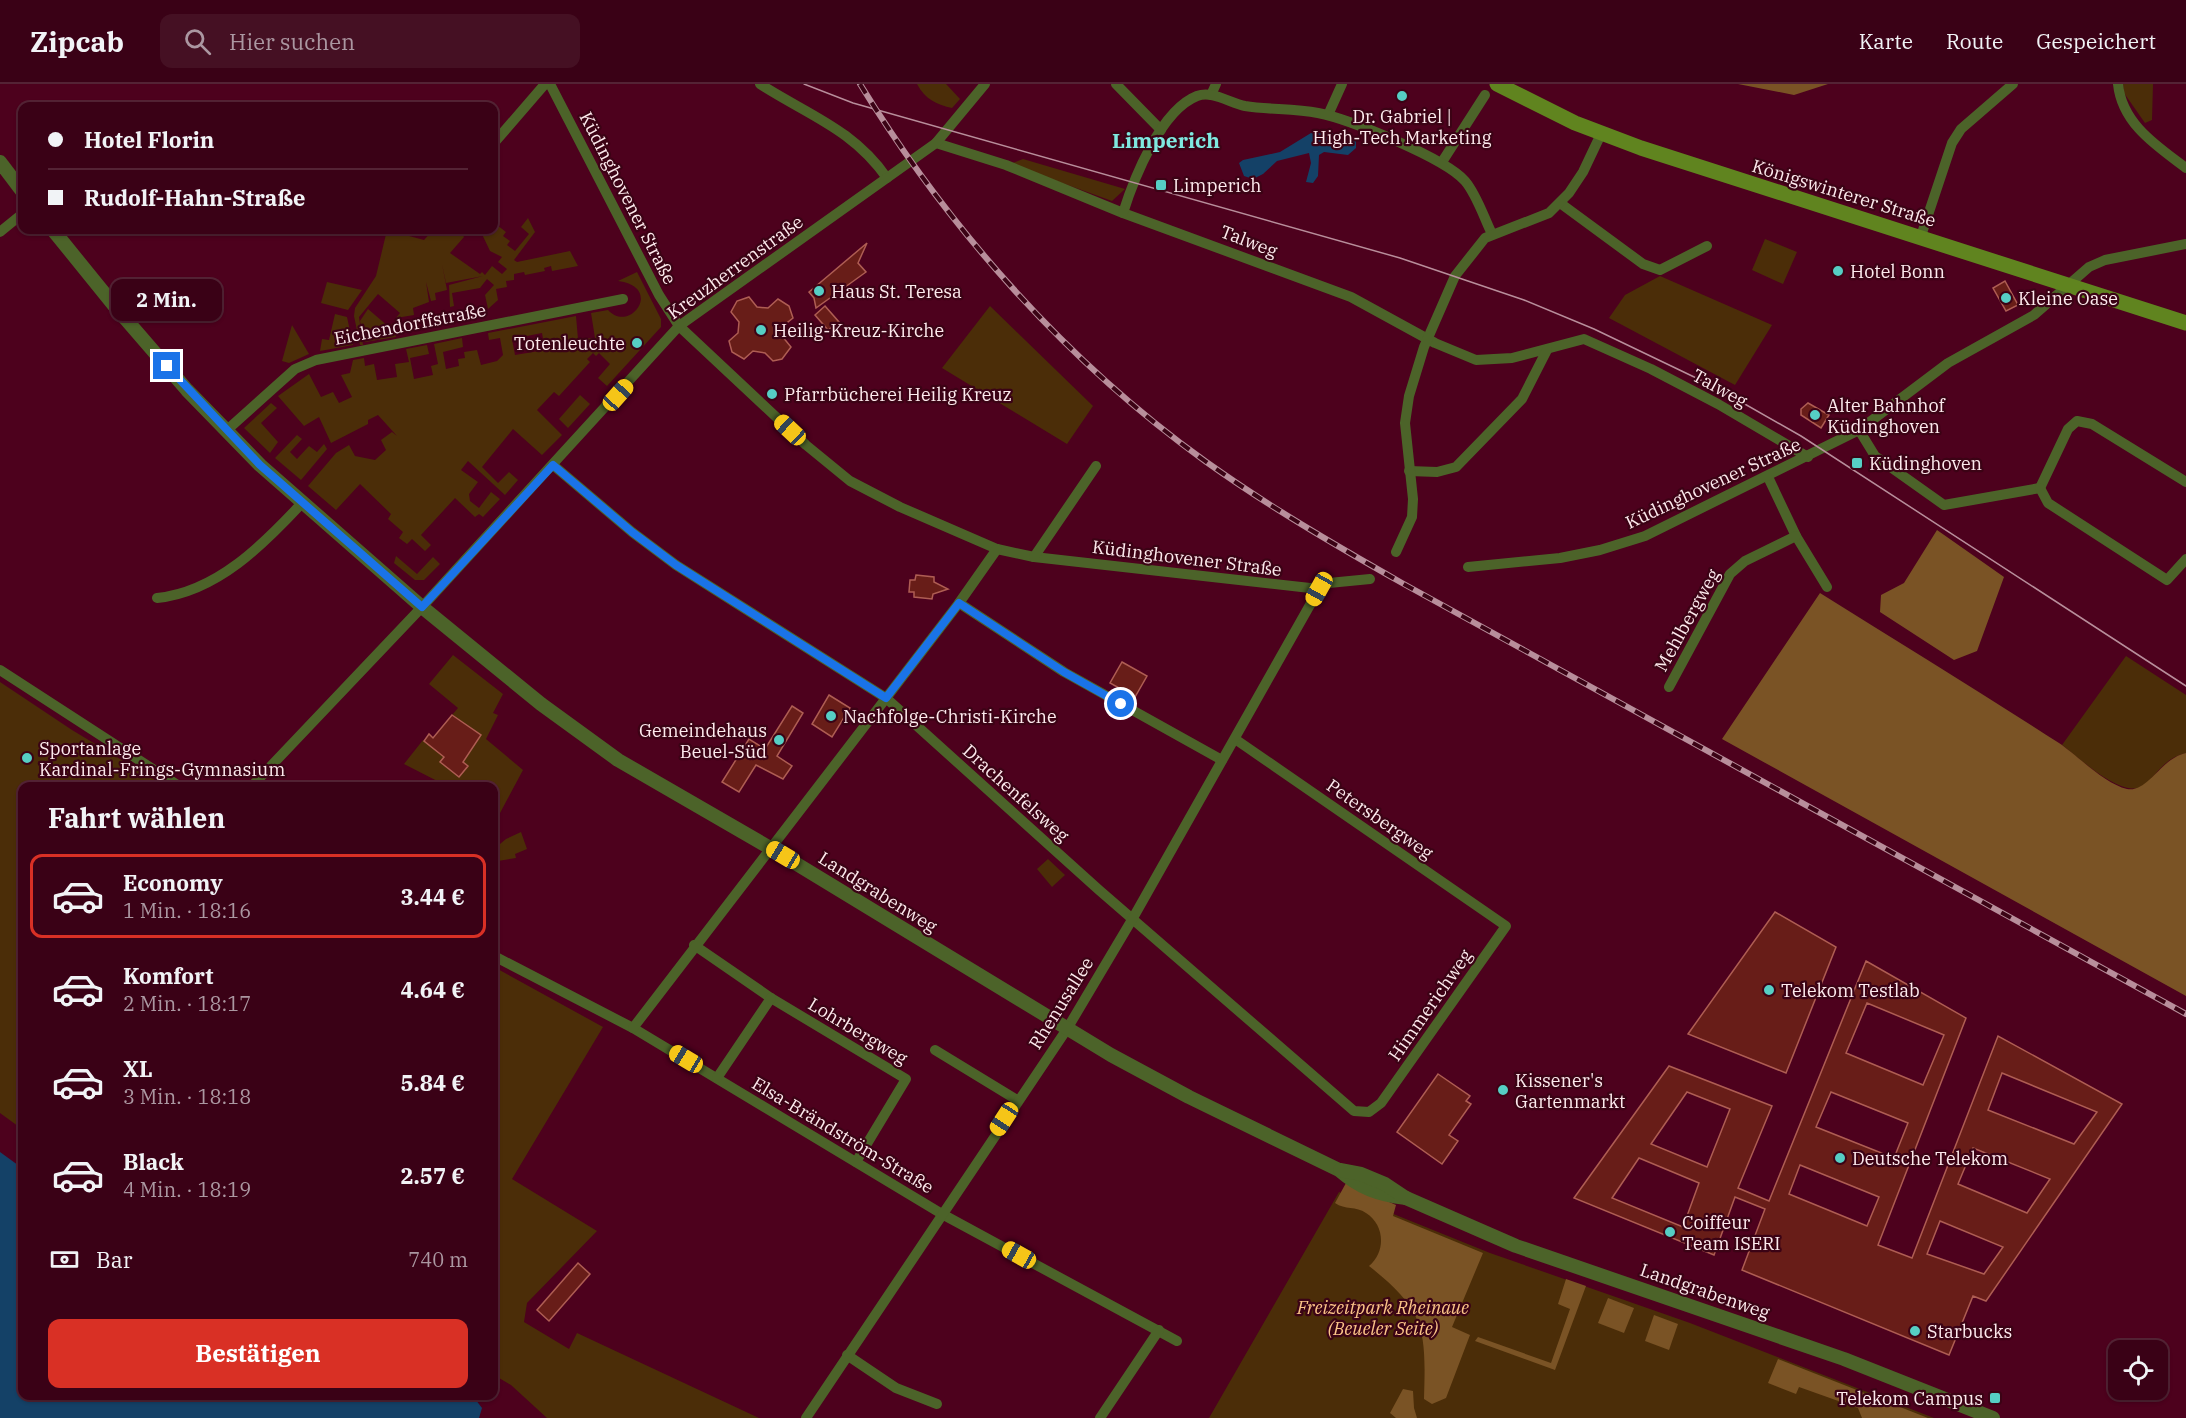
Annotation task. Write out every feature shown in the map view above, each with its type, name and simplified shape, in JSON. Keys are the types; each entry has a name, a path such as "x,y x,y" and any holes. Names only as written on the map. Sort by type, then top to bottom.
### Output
{"main road":[{"name":"Königswinterer Straße","path":"1497,84 1552,113 1601,134 2186,323"}],"street":[{"path":"498,138 545,84"},
{"name":"Küdinghovener Straße","path":"550,84 659,295 679,326 806,445 850,481 900,507 997,549 1034,557 1319,589 1329,583 1370,579"},
{"path":"760,84 843,132 870,156 887,178"},
{"name":"Kreuzherrenstraße","path":"256,782 422,607 679,326 936,142 985,84"},
{"path":"1116,84 1161,130"},
{"path":"1211,95 1216,84"},
{"path":"1328,115 1342,84"},
{"path":"1921,236 1952,143 1961,129 2013,84"},
{"path":"2118,84 2121,100 2132,121 2148,138 2186,168"},
{"path":"1124,213 1131,188 1161,130 1177,108 1199,95 1211,95 1244,106 1328,115 1442,162 1467,183 1492,234"},
{"path":"1442,162 1485,95"},
{"path":"1396,552 1412,517 1405,423 1415,374 1428,337 1458,270 1472,251 1492,234 1533,222 1549,213 1560,203 1583,172 1601,134"},
{"name":"Talweg","path":"936,142 1006,165 1124,213 1351,297 1428,337 1435,343 1476,360 1512,358 1584,339 1651,369 1718,404 1808,457"},
{"path":"0,162 18,186"},
{"path":"1560,203 1643,264 1660,270 1707,246"},
{"path":"0,232 18,217"},
{"name":"Landgrabenweg","path":"56,234 187,390 303,502 422,607 592,742 642,775 772,849 1067,1029 1189,1097 1339,1170 1361,1174 1385,1184 1406,1198 1516,1246 1750,1324 1993,1418"},
{"name":"Küdinghovener Straße","path":"1468,567 1560,558 1632,541 1768,477 1859,430 1948,363 2034,315 2099,261 2186,244"},
{"name":"Eichendorffstraße","path":"226,430 295,369 316,360 623,299"},
{"path":"1409,471 1448,471 1456,466 1522,399 1547,350"},
{"path":"2040,488 2068,429 2077,422 2092,424 2186,482"},
{"path":"1859,430 1875,456 1944,505 2040,488"},
{"name":"Drachenfelsweg","path":"553,465 632,532 676,565 886,698 1099,890 1354,1111 1369,1112 1381,1103"},
{"path":"1034,557 1096,466"},
{"path":"1768,477 1796,536 1827,587"},
{"path":"2040,488 2048,503 2167,580 2186,559"},
{"path":"157,598 178,596 206,583 238,563 270,537 303,502"},
{"name":"Mehlbergweg","path":"1669,687 1730,574 1745,561 1796,536"},
{"path":"633,1028 694,945 772,849 959,603 997,549"},
{"name":"Rhenusallee","path":"806,1418 1017,1100 1067,1029 1235,740 1319,589"},
{"path":"959,603 1064,672 1222,760"},
{"path":"0,670 173,782"},
{"name":"Petersbergweg","path":"1235,740 1506,926"},
{"name":"Himmerichweg","path":"1381,1103 1506,926"},
{"name":"Lohrbergweg","path":"694,945 771,998 906,1079 856,1162"},
{"name":"Elsa-Brändström-Straße","path":"498,958 633,1028 942,1214 1177,1341"},
{"path":"717,1078 771,998"},
{"name":"Lohrbergweg","path":"935,1050 1017,1100"},
{"path":"1100,1418 1159,1330"},
{"path":"847,1356 896,1388 937,1404"}],"green space":[{"path":"917,84 946,84 960,99 952,108 941,105 928,97"},
{"path":"2123,84 2153,84 2152,120 2145,123 2124,93"},
{"path":"1023,159 1125,189 1112,201 1010,164"},
{"path":"528,218 535,232 514,260 517,262 570,251 578,266 552,271 551,266 544,268 545,271 525,275 524,272 514,274 514,280 506,281 507,287 496,289 498,300 488,309 485,295 494,285 487,279 480,288 452,293 454,306 450,307 449,285 483,276 446,283 442,264 447,290 435,293 436,300 431,301 426,282 429,302 413,308 414,315 396,318 400,313 378,294 359,317 363,345 360,345 354,316 355,308 376,276 386,234 402,234 424,240 429,234 462,234 464,237 450,253 480,274 482,272 485,275 492,266 502,274 507,269 498,262 502,257 490,251 482,234 498,234 498,226 506,232 503,236 510,241 507,245 515,251 529,234 521,227"},
{"path":"1765,239 1797,252 1783,284 1752,270"},
{"path":"637,272 661,319 661,327 607,386 598,378 610,364 599,353 596,356 593,353 587,359 590,362 559,396 554,392 537,410 562,435 542,455 513,429 482,467 498,483 509,472 518,480 505,495 468,461 461,470 478,482 469,494 470,501 479,508 491,492 500,499 483,517 479,514 475,517 455,498 421,535 431,545 425,551 412,539 407,544 399,538 403,532 388,519 391,514 360,484 336,510 308,486 336,453 349,445 355,456 375,460 386,450 381,440 392,432 397,436 378,415 368,420 368,424 331,443 319,417 304,426 278,396 309,374 321,397 333,392 339,403 352,397 341,375 350,373 353,360 364,358 365,366 374,364 377,380 397,377 395,364 409,362 406,349 427,345 429,354 410,358 414,379 433,375 431,366 438,364 434,344 462,338 463,347 443,352 446,369 459,366 458,359 465,358 464,352 477,350 481,365 497,361 503,355 500,338 489,340 488,333 576,316 578,339 595,338 591,313 608,310 617,316 625,316 633,313 638,307 641,299 639,291 632,285 618,281","holes":["542,333 545,350 515,355 512,339"]},
{"path":"1660,276 1772,325 1735,385 1609,318 1625,295"},
{"path":"327,282 362,290 348,310 321,303"},
{"path":"990,306 1093,406 1067,444 942,368"},
{"path":"368,309 389,327 393,323 396,337 365,342 360,321"},
{"path":"335,314 347,317 353,345 320,351 322,339 329,340"},
{"path":"292,325 309,354 289,363 282,361"},
{"path":"580,395 590,404 568,428 559,419"},
{"path":"271,403 277,408 261,423 278,442 270,453 244,428"},
{"path":"297,435 302,439 290,452 297,459 309,446 317,452 324,444 327,449 301,480 275,458"},
{"path":"396,556 417,574 433,557 440,564 424,580 415,580 394,563"},
{"path":"453,655 503,694 493,713 498,715 486,739 523,770 500,813 498,812 498,782 439,782 404,764 423,740 445,756 440,762 459,777 468,766 463,762 481,735 452,715 458,708 429,684"},
{"path":"2126,656 2186,695 2186,753 2168,761 2146,784 2137,788 2127,788 2102,776 2062,745"},
{"path":"0,682 72,730 158,782 18,782 18,1126 0,1113"},
{"path":"521,832 527,849 515,854 516,858 498,861 498,846"},
{"path":"1048,859 1065,875 1052,887 1037,869"},
{"path":"498,969 603,1027 512,1179 597,1231 527,1303 524,1322 569,1349 577,1333 759,1418 547,1418 511,1385 498,1377"},
{"name":"Freizeitpark Rheinaue (Beueler Seite)","path":"1339,1192 1490,1253 1690,1323 1934,1418 1209,1418"}],"shaded area":[{"path":"1738,84 1828,84 1794,95"},
{"path":"1937,530 2004,577 1977,651 1954,660 1880,612 1881,595 1904,583"},
{"path":"1820,593 2059,743 2101,776 2119,786 2135,789 2142,786 2169,761 2186,753 2186,996 1722,739"},
{"path":"1346,1183 1396,1205 1393,1216 1483,1253 1452,1327 1470,1335 1446,1398 1432,1404 1424,1399 1423,1338 1419,1324 1402,1296 1369,1266 1375,1260 1381,1246 1377,1224 1362,1211 1335,1203"},
{"path":"1566,1279 1586,1286 1555,1370 1475,1341 1478,1337 1551,1363 1570,1309 1558,1304"},
{"path":"1608,1298 1634,1308 1624,1333 1598,1323"},
{"path":"1654,1315 1678,1324 1669,1350 1645,1341"},
{"path":"1778,1359 1928,1418 1862,1418 1858,1408 1799,1387 1796,1394 1768,1383"},
{"path":"1403,1389 1413,1391 1417,1418 1396,1418 1390,1413"}],"water":[{"path":"1328,132 1356,140 1356,148 1348,155 1324,152 1319,155 1318,176 1313,183 1306,182 1311,163 1309,153 1277,161 1263,174 1253,179 1244,176 1239,163 1243,160 1280,152 1311,133"},
{"path":"0,1152 18,1165 18,1400 476,1400 482,1408 479,1418 0,1418"}],"building":[{"name":"Haus St. Teresa","path":"867,243 858,263 866,272 816,308 814,298 809,292"},
{"name":"Kleine Oase","path":"2005,281 2018,305 2006,311 1993,288"},
{"name":"Heilig-Kreuz-Kirche","path":"749,297 757,307 768,308 778,299 789,306 793,318 783,326 782,336 791,347 782,359 773,361 765,353 753,351 744,359 732,352 729,341 738,333 739,322 731,312 737,301"},
{"path":"825,306 839,322 828,330 815,315"},
{"name":"Alter Bahnhof Küdinghoven","path":"1808,403 1829,415 1821,428 1801,415 1801,409"},
{"path":"916,575 934,577 934,582 948,589 933,594 932,599 914,597 914,592 909,592 910,580 915,580"},
{"path":"1122,662 1147,676 1135,697 1110,683"},
{"name":"Nachfolge-Christi-Kirche","path":"829,695 850,708 832,737 812,724"},
{"path":"792,706 803,713 777,756 792,766 783,779 756,765 739,792 722,782 749,739 765,749"},
{"path":"452,715 481,735 463,762 468,766 459,777 440,762 444,757 424,741 429,734 433,738"},
{"name":"Telekom Testlab","path":"1775,912 1836,947 1786,1073 1688,1034"},
{"name":"Deutsche Telekom","path":"1866,961 1966,1018 1878,1245 1912,1258 1998,1036 2122,1104 1986,1301 1973,1296 1949,1355 1742,1270 1765,1209 1735,1197 1714,1255 1574,1198 1669,1066 1772,1106 1738,1188 1769,1201","holes":["1867,1003 1944,1035 1923,1085 1846,1053","2002,1073 2097,1112 2074,1144 1988,1110","1687,1092 1730,1109 1707,1167 1651,1144","1831,1092 1908,1123 1894,1158 1816,1127","1973,1148 2050,1179 2027,1213 1958,1184","1639,1158 1699,1183 1683,1227 1612,1198","1800,1165 1879,1197 1867,1226 1789,1194","1940,1221 2003,1247 1984,1274 1927,1254"]},
{"name":"Kissener's Gartenmarkt","path":"1438,1074 1470,1096 1466,1101 1471,1104 1449,1135 1458,1141 1442,1164 1397,1132"},
{"path":"578,1263 590,1274 549,1321 537,1310"}],"tram line":[{"path":"804,84 853,103 1400,258 1524,300 1594,329 1715,387 1801,436 2186,686"}],"railway":[{"path":"860,84 932,190 1014,289 1058,336 1105,380 1205,461 1302,525 1402,583 2186,1014"}],"place":[{"name":"Dr. Gabriel | High-Tech Marketing","path":"1402,96"},
{"name":"Limperich","path":"1161,185"},
{"name":"Hotel Bonn","path":"1838,271"},
{"name":"Haus St. Teresa","path":"819,291"},
{"name":"Kleine Oase","path":"2006,298"},
{"name":"Heilig-Kreuz-Kirche","path":"761,330"},
{"name":"Totenleuchte","path":"637,343"},
{"name":"Pfarrbücherei Heilig Kreuz","path":"772,394"},
{"name":"Alter Bahnhof Küdinghoven","path":"1815,415"},
{"name":"Küdinghoven","path":"1857,463"},
{"name":"Nachfolge-Christi-Kirche","path":"831,716"},
{"name":"Gemeindehaus Beuel-Süd","path":"779,740"},
{"name":"Sportanlage Kardinal-Frings-Gymnasium","path":"27,758"},
{"name":"Telekom Testlab","path":"1769,990"},
{"name":"Kissener's Gartenmarkt","path":"1503,1090"},
{"name":"Deutsche Telekom","path":"1840,1158"},
{"name":"Coiffeur Team ISERI","path":"1670,1232"},
{"name":"Starbucks","path":"1915,1331"},
{"name":"Telekom Campus","path":"1995,1398"}],"district":[{"name":"Limperich","path":"1166,140"}],"route":[{"path":"167,366 260,465 422,607 553,465 632,532 676,565 886,698 959,603 1064,672 1121,704"}]}
